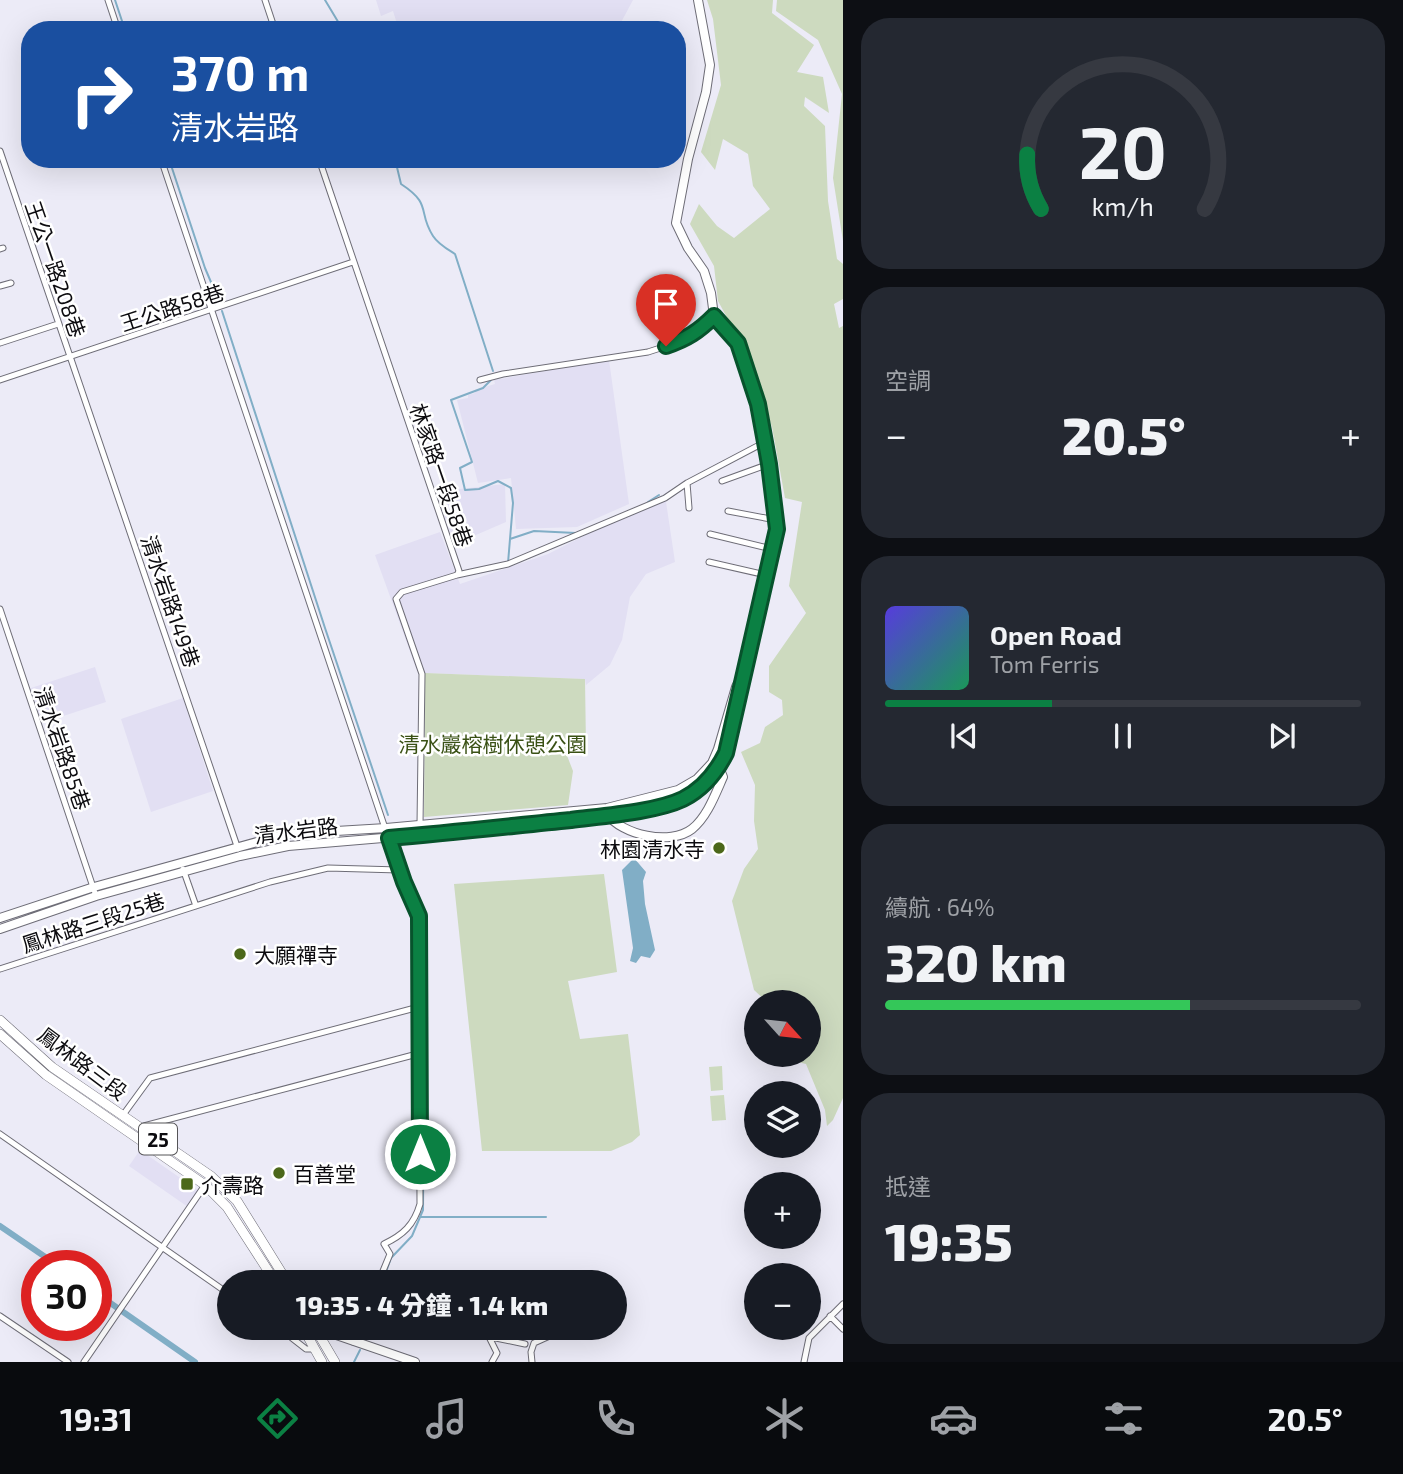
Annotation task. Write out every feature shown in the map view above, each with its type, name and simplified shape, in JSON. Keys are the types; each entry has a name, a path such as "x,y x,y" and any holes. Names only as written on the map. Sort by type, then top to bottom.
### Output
{"main road":[{"name":"鳳林路三段","path":"1,1022 52,1067 140,1126 237,1201 280,1270"},
{"name":"鳳林路三段","path":"0,1034 46,1075 208,1180 268,1270"},
{"path":"313,1340 322,1362"},
{"path":"319,1340 335,1362"}],"street":[{"path":"108,0 115,21"},
{"path":"265,0 272,21"},
{"path":"607,812 623,829 654,836 685,833 694,828 711,803 723,778 716,765 718,749 736,687 745,673 777,529 758,404 738,343 714,316 704,271 688,248 676,223 710,65 698,0"},
{"name":"王公一路208巷","path":"0,151 69,356"},
{"path":"165,168 399,870 419,916 420,1204 417,1215 405,1234 384,1244 390,1254 383,1270"},
{"name":"林家路一段58巷","path":"322,168 459,571 457,575 402,592 396,599 422,674 420,825"},
{"name":"王公路58巷","path":"0,380 353,262"},
{"path":"0,286 11,283"},
{"path":"480,380 503,374 648,352 685,340 698,332 714,316"},
{"path":"0,343 58,324"},
{"name":"清水岩路149巷","path":"69,356 240,856"},
{"path":"457,575 508,564 665,498 687,483 765,442"},
{"path":"722,481 769,464"},
{"path":"687,483 689,508"},
{"path":"728,511 776,520"},
{"path":"710,534 772,549"},
{"path":"709,562 766,575"},
{"name":"清水岩路85巷","path":"0,609 96,896"},
{"name":"清水岩路","path":"0,929 96,896 240,856 288,846 389,838 607,812 678,790 716,765"},
{"name":"清水岩路","path":"0,918 94,887 286,834 607,812"},
{"path":"181,862 196,906"},
{"name":"鳳林路三段25巷","path":"0,969 270,882 328,868 399,870"},
{"path":"123,1115 150,1078 419,1007"},
{"path":"140,1126 421,1053"},
{"path":"0,1134 217,1286"},
{"path":"84,1362 208,1180"},
{"path":"804,1362 809,1338 843,1304"},
{"path":"0,1316 68,1362"},
{"path":"830,1316 843,1329"},
{"path":"294,1340 306,1349 315,1349"},
{"path":"347,1340 415,1362"},
{"path":"492,1340 497,1353 492,1362"},
{"path":"506,1340 525,1344"},
{"path":"532,1362 534,1343 541,1340"}],"shaded area":[{"path":"376,0 633,0 622,21 396,21 393,11 381,16"},
{"path":"609,360 629,504 577,527 516,529 511,478 478,483 457,400 468,398 475,390 495,384 494,380"},
{"path":"505,484 506,522 455,544 437,496 460,489"},
{"path":"665,495 675,562 646,574 630,597 622,640 610,665 586,685 585,679 425,673 416,668 375,555 440,532 460,584 548,554"},
{"path":"95,667 106,702 42,723 31,688"},
{"path":"183,698 213,791 151,812 121,719"},
{"path":"140,1150 199,1191 188,1207 129,1166"}],"green space":[{"path":"707,0 773,0 772,13 814,45 797,72 823,77 829,113 805,97 804,106 825,126 828,201 837,259 843,264 843,299 834,304 839,328 843,326 843,1098 833,1120 827,1126 821,1100 821,1081 813,1081 808,1068 821,1068 821,990 754,990 732,901 744,869 758,849 754,821 755,785 741,752 760,743 765,727 783,715 782,700 769,692 769,666 806,613 789,586 802,502 785,498 772,427 749,358 718,301 714,266 690,224 699,204 717,226 734,238 770,209 753,186 748,154 723,139 715,170 701,152 721,85 713,19"},
{"path":"777,0 843,0 843,241 833,178 842,94 818,40 776,11"},
{"name":"清水巖榕樹休憩公園","path":"425,673 585,679 586,747 566,753 573,771 568,805 424,817"},
{"path":"604,874 617,972 568,981 580,1039 628,1034 640,1135 632,1142 611,1151 482,1151 454,884"},
{"path":"722,1066 723,1090 711,1091 709,1067"},
{"path":"724,1095 726,1120 712,1121 710,1096"}],"water":[{"path":"634,858 646,872 643,881 645,904 655,950 650,958 641,956 636,963 630,961 633,948 622,870"}],"waterway":[{"path":"115,0 122,21"},
{"path":"325,0 338,21"},
{"path":"172,168 205,268 219,301"},
{"path":"397,168 401,184 421,203 433,236 455,254 493,371"},
{"path":"222,311 388,815"},
{"path":"491,380 483,388 451,400 472,462 460,468 465,490 479,489 498,481 511,488 513,503 508,563"},
{"path":"648,502 659,495"},
{"path":"510,539 534,531 576,533"},
{"path":"398,843 418,908 423,913 424,1046"},
{"path":"387,1270 391,1258 412,1236 423,1210 424,1056"},
{"path":"421,1217 546,1217"},
{"path":"0,1226 35,1250"},
{"path":"112,1304 195,1362"},
{"path":"354,1362 360,1350"}],"place":[{"name":"林園清水寺","path":"719,848"},
{"name":"大願禪寺","path":"240,954"},
{"name":"百善堂","path":"279,1173"},
{"name":"介壽路","path":"187,1184"}],"route":[{"path":"420,1154 419,916 389,838 607,816 666,804 681,800 701,788 719,767 726,753 777,529 769,464 758,404 738,343 731,333 714,316 698,332 685,340 666,346"}]}
